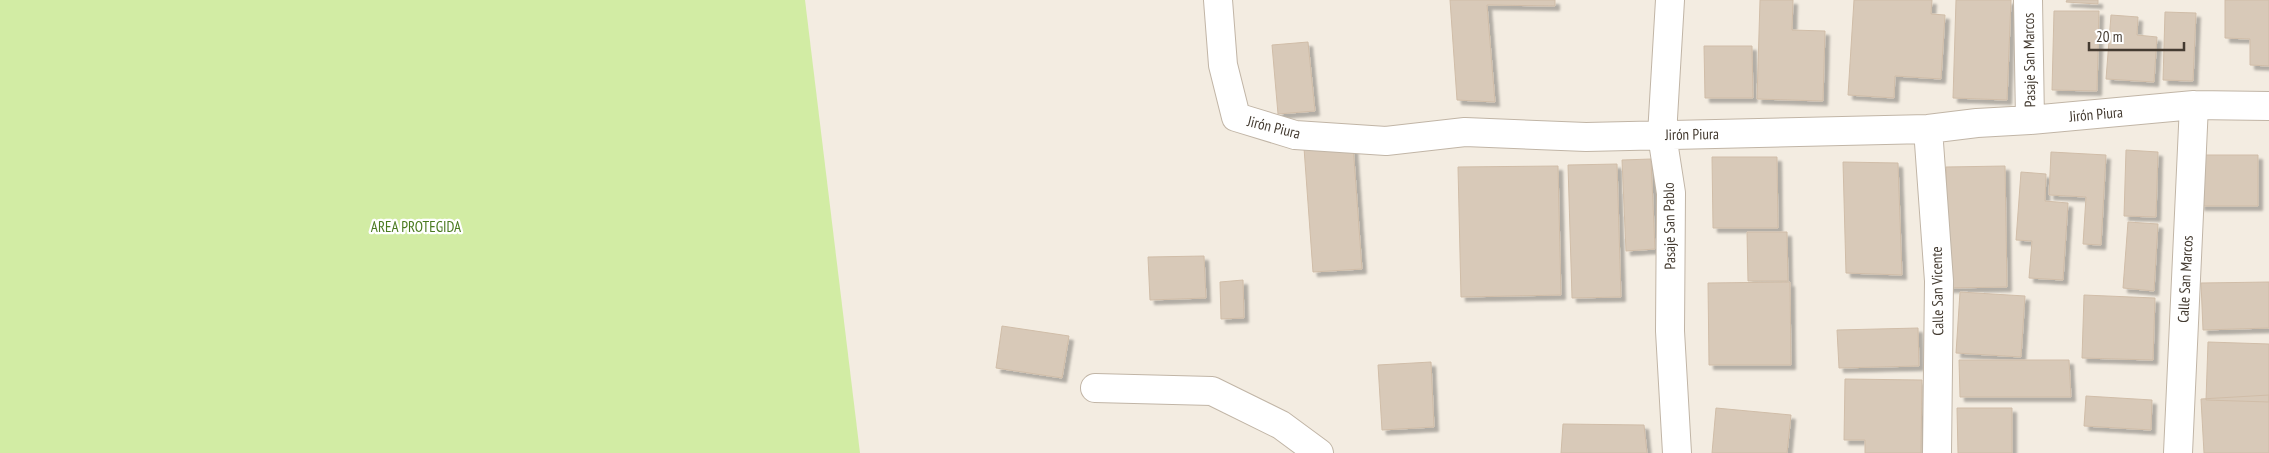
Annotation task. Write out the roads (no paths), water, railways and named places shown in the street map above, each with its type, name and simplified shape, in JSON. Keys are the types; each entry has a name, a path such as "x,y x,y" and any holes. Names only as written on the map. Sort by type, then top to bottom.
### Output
{"street":[{"name":"Jirón Piura","path":"1218,0 1223,65 1236,117 1295,135 1386,142 1465,132 1586,137 1928,129 1977,123 2194,105 2269,106"},
{"name":"Pasaje San Pablo","path":"1670,0 1662,135 1671,194 1670,331 1677,453"},
{"name":"Pasaje San Marcos","path":"2028,0 2030,120"},
{"name":"Calle San Marcos","path":"2178,453 2194,105"},
{"name":"Calle San Vicente","path":"1928,129 1939,281 1937,453"},
{"path":"1095,388 1212,392 1281,425 1319,453"}],"park label":[{"name":"AREA PROTEGIDA","path":"416,226"}]}
